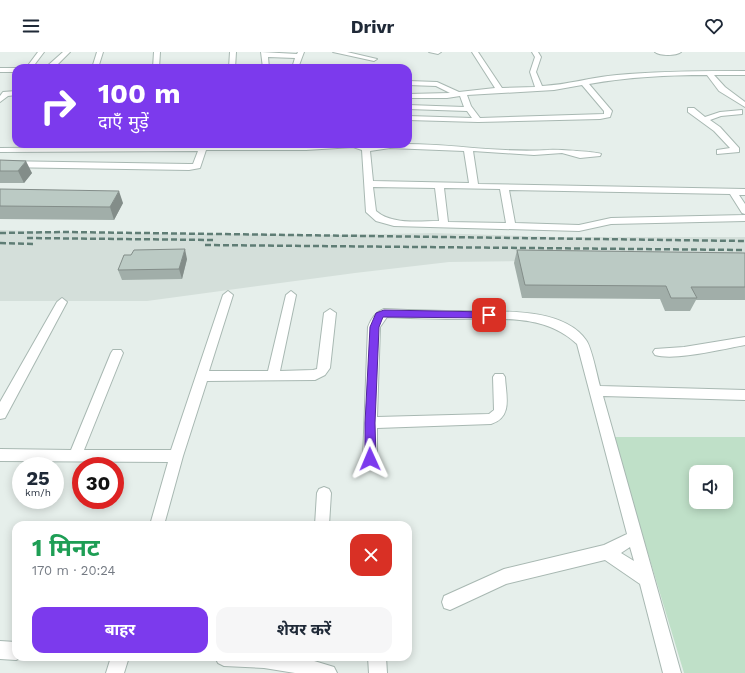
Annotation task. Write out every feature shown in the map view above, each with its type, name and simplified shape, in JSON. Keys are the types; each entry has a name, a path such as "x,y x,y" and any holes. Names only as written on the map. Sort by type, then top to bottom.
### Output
{"street":[{"path":"32,64 41,52"},
{"path":"56,64 60,56 67,52"},
{"path":"96,64 100,52"},
{"path":"156,64 157,52"},
{"path":"232,64 233,52"},
{"path":"336,52 374,60"},
{"path":"373,52 375,64"},
{"path":"432,52 438,52"},
{"path":"474,52 500,90"},
{"path":"536,52 538,57 533,72 539,88"},
{"path":"658,52 678,52"},
{"path":"266,64 265,54 301,54 297,64"},
{"path":"0,70 12,70"},
{"path":"709,72 722,89 745,105"},
{"path":"412,96 447,96 500,90 539,88 662,73 745,73"},
{"path":"412,83 437,84 461,94 478,120"},
{"path":"412,118 478,120 600,117 607,115 608,111 584,83"},
{"path":"0,100 3,94"},
{"path":"412,107 470,108"},
{"path":"691,110 717,129 736,151 720,152"},
{"path":"703,120 715,115 738,112"},
{"path":"732,145 745,145"},
{"path":"412,146 534,153 562,151 580,154 597,154"},
{"path":"0,150 19,148"},
{"path":"0,164 189,167 197,166 203,148"},
{"path":"367,148 371,212 379,219 394,222 579,228 611,221 745,218"},
{"path":"468,149 474,186"},
{"path":"369,184 745,192"},
{"path":"439,185 444,224"},
{"path":"504,187 511,226"},
{"path":"733,192 745,211"},
{"path":"158,521 176,456 228,295"},
{"path":"274,375 291,295"},
{"path":"0,414 62,302"},
{"path":"202,376 315,375 321,372 324,368 330,313"},
{"path":"370,459 374,327 376,321 384,313 519,316 548,322 576,334 582,342 672,673"},
{"path":"658,352 684,351 745,341"},
{"path":"75,456 117,353"},
{"path":"370,423 491,418 496,416 500,411 499,377"},
{"path":"595,391 745,395"},
{"path":"0,455 176,456"},
{"path":"322,521 324,493"},
{"path":"450,602 504,577 607,552 635,537"},
{"path":"607,552 646,579"},
{"path":"0,650 12,651"},
{"path":"115,673 119,661"},
{"path":"276,661 318,666"},
{"path":"377,661 378,673"}],"shaded area":[{"path":"0,230 88,233 338,235 433,233 557,237 745,237 745,264 526,261 449,262 147,301 0,301"}],"green space":[{"path":"613,437 745,437 745,673 684,673"}],"building":[{"path":"0,160 26,161 18,171 0,171"},
{"path":"0,189 119,191 110,207 0,206"},
{"path":"185,249 179,269 118,270 124,255 131,255 134,250"},
{"path":"517,250 745,253 745,287 691,287 697,298 671,298 666,286 525,285"}],"railway":[{"path":"0,233 65,232 745,241"},
{"path":"27,238 213,240"},
{"path":"0,243 35,244"},
{"path":"205,245 745,250"}],"route":[{"path":"370,459 374,327 379,315 384,313 489,315"}]}
